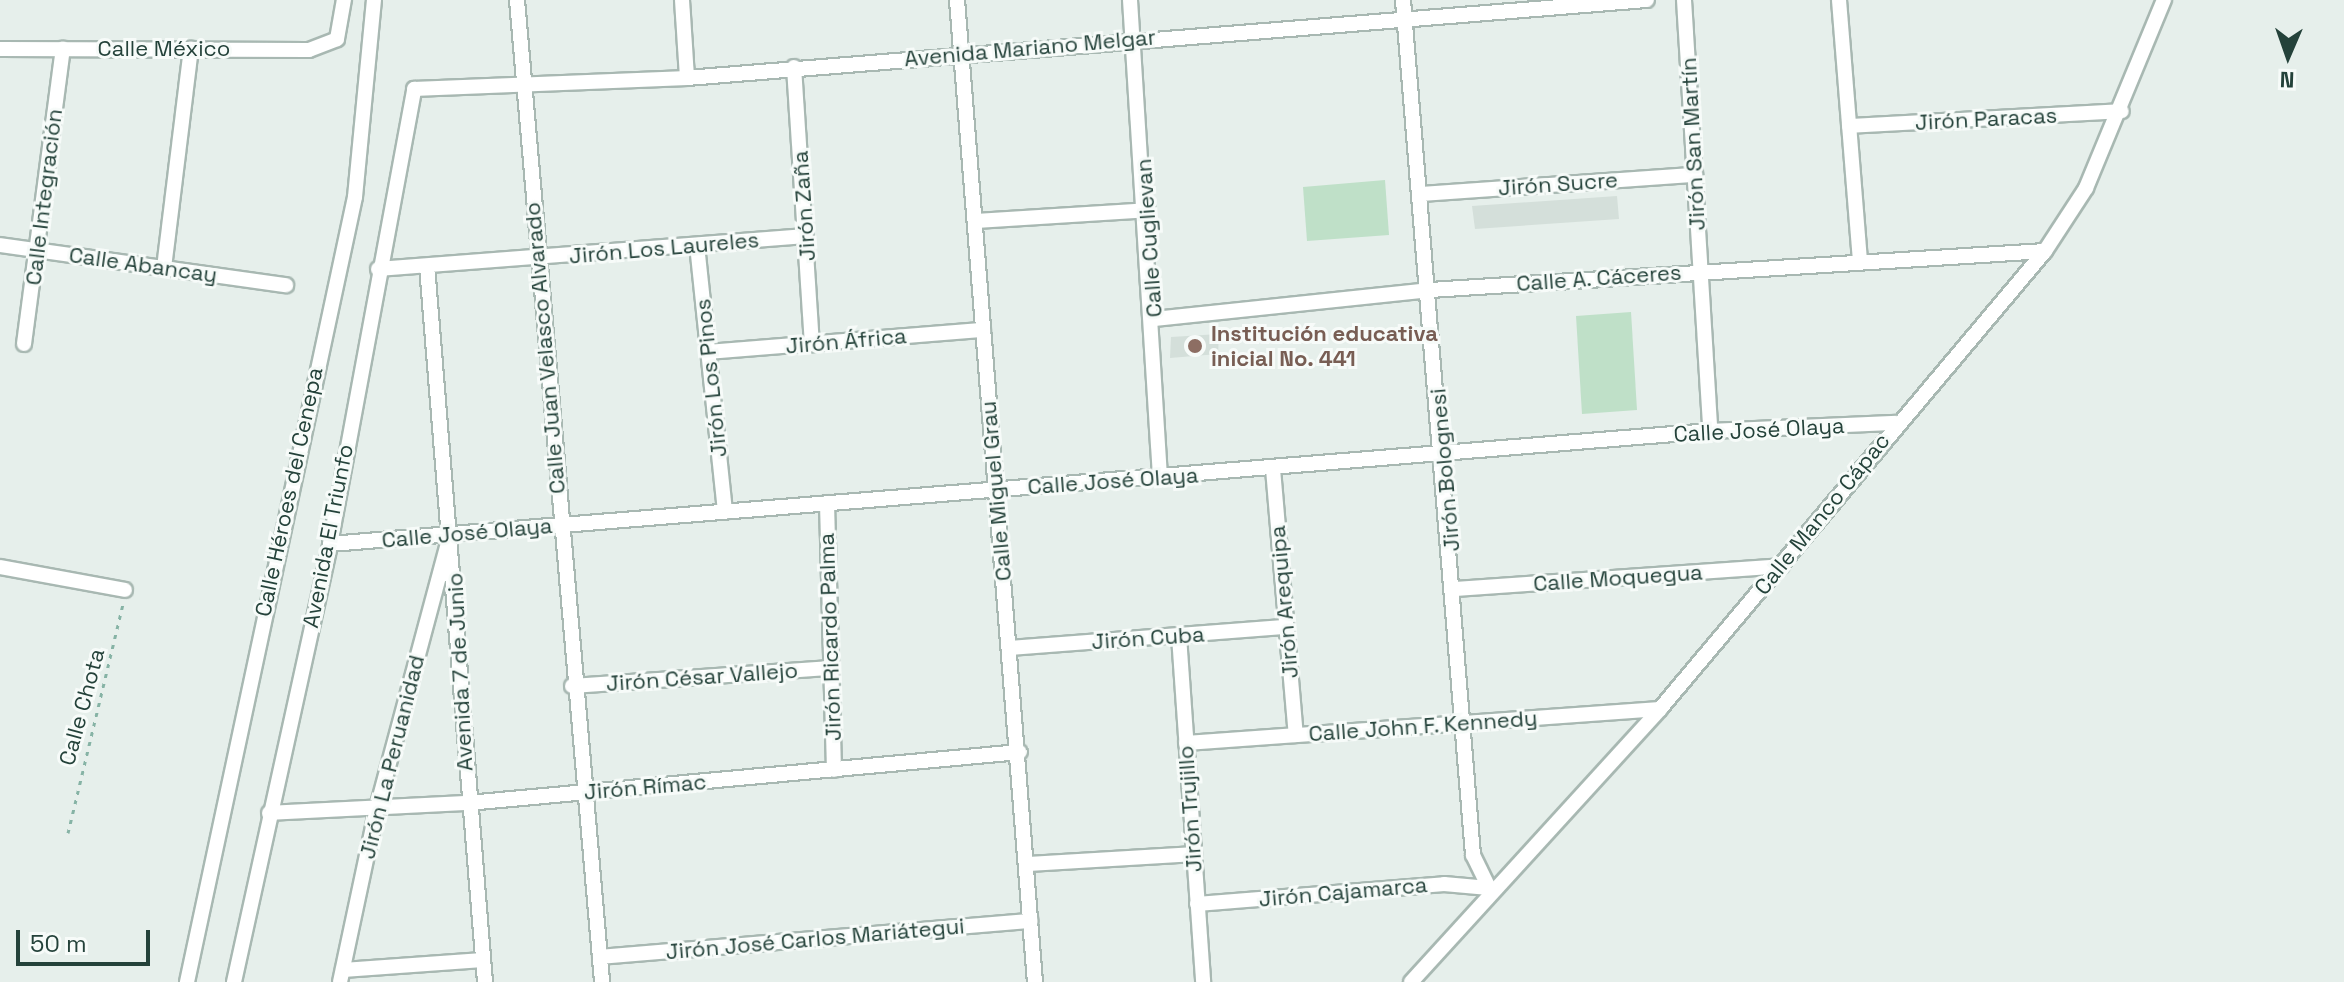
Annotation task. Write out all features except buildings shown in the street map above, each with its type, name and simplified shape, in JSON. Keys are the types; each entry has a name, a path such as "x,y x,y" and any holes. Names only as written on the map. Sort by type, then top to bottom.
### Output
{"street":[{"name":"Calle México","path":"0,49 327,48 343,24 344,0"},
{"name":"Calle Héroes del Cenepa","path":"187,982 355,197 374,0"},
{"name":"Calle Juan Velasco Alvarado","path":"517,0 581,792 602,982"},
{"path":"682,0 687,78"},
{"name":"Calle Miguel Grau","path":"957,0 995,490 1020,752 1035,982"},
{"name":"Calle Cuglievan","path":"1130,0 1148,210 1160,477"},
{"name":"Jirón Bolognesi","path":"1403,0 1455,589 1473,855 1489,888"},
{"name":"Avenida Mariano Melgar","path":"414,89 524,87 687,78 1574,2 1647,0"},
{"name":"Jirón San Martín","path":"1684,0 1710,431"},
{"path":"1839,0 1860,260"},
{"name":"Calle Manco Cápac","path":"1411,982 1489,888 1660,709 1896,423 2045,251 2086,188 2122,111 2164,0"},
{"name":"Calle Integración","path":"24,344 39,250 63,49"},
{"path":"164,268 191,49"},
{"name":"Jirón Zaña","path":"794,67 812,344"},
{"name":"Avenida El Triunfo","path":"234,982 330,544 378,269 414,89"},
{"name":"Jirón Paracas","path":"1849,126 2122,111"},
{"name":"Jirón Sucre","path":"1421,194 1695,175"},
{"path":"975,221 1148,210"},
{"name":"Jirón Los Laureles","path":"378,269 806,236"},
{"name":"Calle Abancay","path":"0,245 286,285"},
{"name":"Jirón Los Pinos","path":"697,245 725,512"},
{"name":"Calle A. Cáceres","path":"1154,319 1430,290 1860,260 2045,251"},
{"name":"Avenida 7 de Junio","path":"427,266 452,535 468,803 485,982"},
{"name":"Jirón África","path":"708,352 983,330"},
{"name":"Calle José Olaya","path":"330,544 1710,431 1896,423"},
{"name":"Jirón Arequipa","path":"1273,469 1296,735"},
{"name":"Jirón Ricardo Palma","path":"827,503 834,770"},
{"name":"Jirón La Peruanidad","path":"342,976 377,808 452,535"},
{"name":"Calle Moquegua","path":"1455,589 1781,566"},
{"path":"0,567 125,590"},
{"name":"Jirón Cuba","path":"1010,648 1286,627"},
{"name":"Jirón Trujillo","path":"1179,636 1203,982"},
{"name":"Jirón César Vallejo","path":"572,686 831,668"},
{"name":"Calle John F. Kennedy","path":"1186,743 1660,709"},
{"name":"Jirón Rímac","path":"269,813 468,803 1020,752"},
{"path":"1027,864 1193,854"},
{"name":"Jirón Cajamarca","path":"1197,904 1444,884 1489,888"},
{"name":"Jirón José Carlos Mariátegui","path":"600,957 1030,921"},
{"path":"342,976 483,960"}],"path":[{"name":"Calle Chota","path":"68,833 125,590"}],"shaded area":[{"path":"1617,196 1619,219 1475,229 1472,206"},
{"name":"Institución educativa inicial No. 441","path":"1219,334 1218,354 1170,358 1171,337"}],"green space":[{"path":"1385,180 1389,235 1307,241 1303,187"},
{"path":"1631,312 1637,410 1582,414 1576,316"}],"place":[{"name":"Institución educativa inicial No. 441","path":"1195,346"}]}
